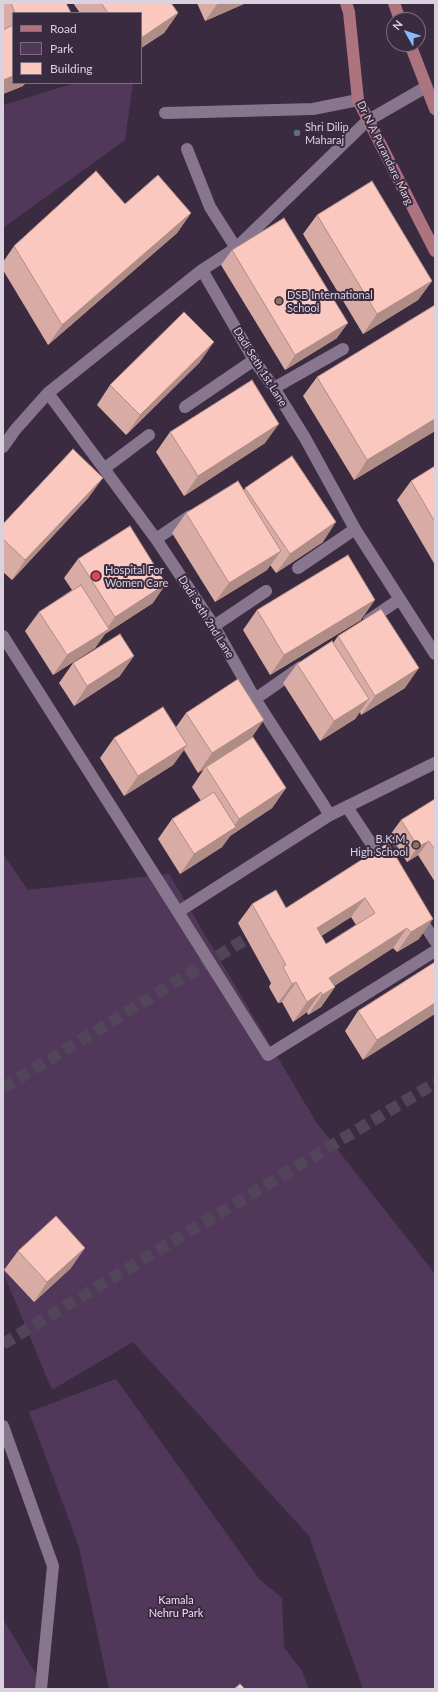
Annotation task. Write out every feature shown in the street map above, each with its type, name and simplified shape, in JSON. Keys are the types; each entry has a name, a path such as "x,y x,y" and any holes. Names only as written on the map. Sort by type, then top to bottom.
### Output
{"main road":[{"name":"Dr N A Purandare Marg","path":"346,3 349,12 358,100 367,121 435,252"},
{"path":"413,52 435,109"}],"street":[{"path":"3,447 15,430 48,393 202,270 236,248 367,121 426,87"},
{"path":"165,113 313,110 358,100"},
{"path":"187,149 210,208 236,248"},
{"name":"Dadi Seth 1st Lane","path":"202,270 254,360 274,388 305,438 355,529 435,654"},
{"path":"274,388 343,349"},
{"path":"186,407 254,360"},
{"name":"Dadi Seth 2nd Lane","path":"48,393 156,538 214,626 255,699 330,815"},
{"path":"105,468 149,435"},
{"path":"156,538 202,508"},
{"path":"298,568 355,529"},
{"path":"214,626 266,591"},
{"path":"360,627 400,600"},
{"path":"3,636 268,1055 435,951"},
{"path":"255,699 309,662"},
{"path":"178,912 330,815 435,763"},
{"path":"347,806 388,870"},
{"path":"410,902 435,941"},
{"path":"3,1426 53,1566 41,1689"}],"green space":[{"path":"72,84 133,84 125,140 3,228 3,105"},
{"path":"3,854 28,890 169,874 316,1122 435,1274 435,1689 363,1689 309,1536 133,1342 52,1390 3,1272"},
{"name":"Kamala Nehru Park","path":"116,1379 259,1579 282,1598 284,1647 302,1671 309,1689 109,1689 79,1547 29,1412"},
{"path":"3,1619 37,1676 37,1689 3,1689"}],"building":[{"path":"11,3 66,3 70,12 15,12"},
{"path":"101,3 171,3 178,13 142,37 142,12 107,12"},
{"path":"12,26 12,76 3,80 3,30"},
{"path":"96,171 125,204 158,175 191,213 62,325 14,246"},
{"path":"372,181 432,281 377,314 317,215"},
{"name":"DSB International School","path":"284,218 348,323 295,355 232,250"},
{"path":"435,305 435,419 367,460 317,377"},
{"path":"184,312 214,342 140,415 110,385"},
{"path":"252,380 279,424 198,476 170,432"},
{"path":"73,449 103,478 25,560 3,539 3,524"},
{"path":"292,456 336,522 290,554 245,488"},
{"path":"435,466 435,522 411,481"},
{"path":"238,481 281,551 229,583 186,513"},
{"path":"130,526 166,584 115,617 78,559"},
{"path":"348,555 375,600 284,655 257,610"},
{"path":"81,585 109,629 67,655 39,612"},
{"path":"381,609 419,668 375,696 338,636"},
{"path":"120,634 134,656 87,686 73,663"},
{"path":"332,641 369,699 334,721 297,664"},
{"path":"238,679 264,720 212,753 186,713"},
{"path":"163,707 187,745 138,776 114,738"},
{"path":"253,737 286,788 239,819 206,767"},
{"path":"214,792 236,827 194,854 172,819"},
{"path":"435,799 435,850 429,841 418,847 401,820"},
{"path":"388,843 433,919 411,932 407,928 329,978 335,987 322,995 321,992 307,1002 296,982 292,984 283,967 286,965 252,904 276,890 286,908","holes":["365,898 375,913 326,944 317,928"]},
{"path":"435,962 435,1003 377,1040 358,1011"},
{"path":"56,1216 85,1248 47,1282 18,1251"},
{"path":"240,1684 245,1689 234,1689"}],"tunnel":[{"path":"379,858 435,824"},
{"path":"3,1088 259,931"},
{"path":"3,1344 435,1083"}],"place":[{"name":"Shri Dilip Maharaj","path":"297,133"},
{"name":"DSB International School","path":"279,301"},
{"name":"Hospital For Women Care","path":"96,576"},
{"name":"B.K.M. High School","path":"416,845"}]}
